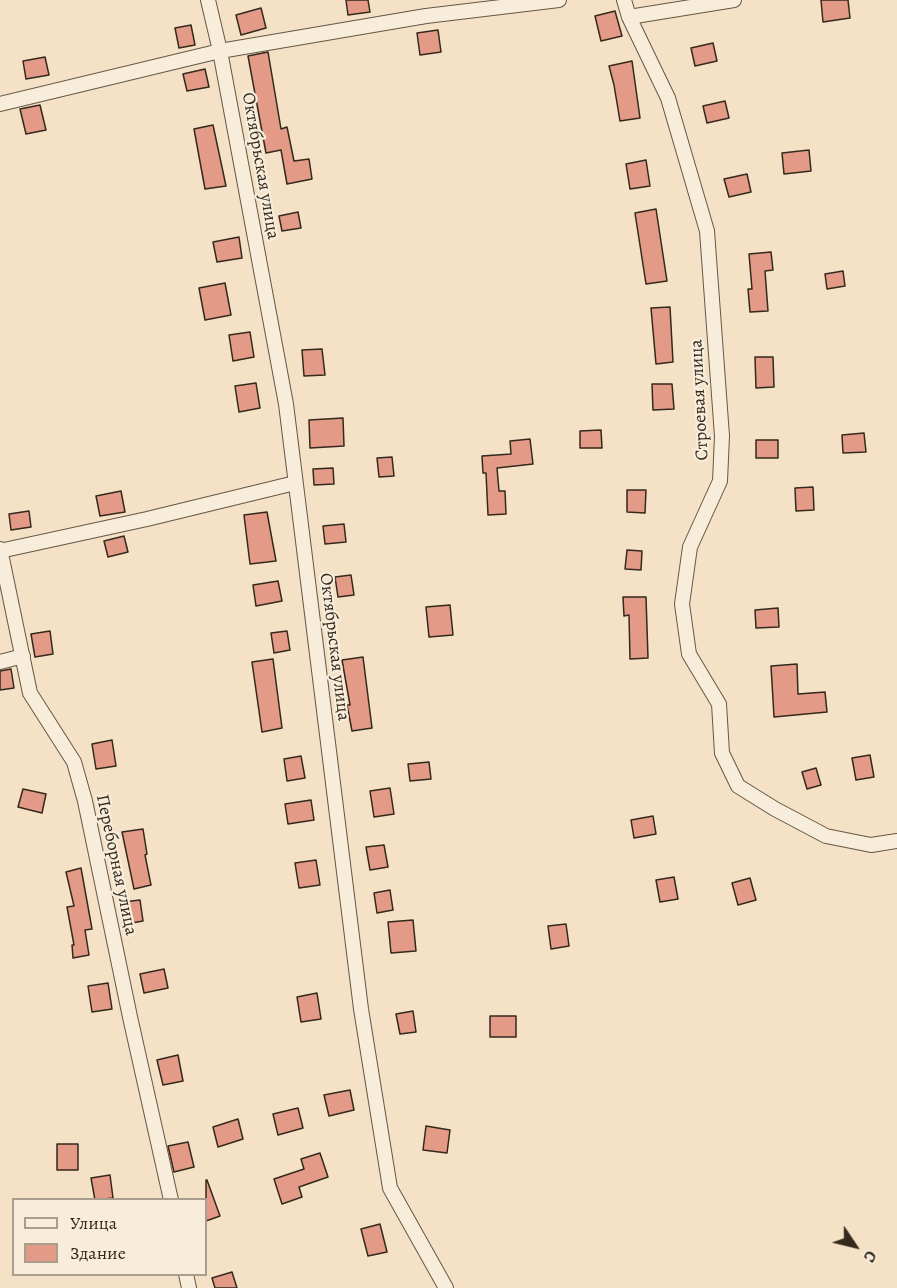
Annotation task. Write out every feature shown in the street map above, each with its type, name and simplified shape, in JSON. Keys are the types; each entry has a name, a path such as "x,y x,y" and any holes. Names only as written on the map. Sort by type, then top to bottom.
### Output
{"street":[{"name":"Октябрьская улица","path":"208,0 220,51 286,404 361,1009 390,1188 446,1288"},
{"path":"0,104 220,51 426,16 559,0"},
{"name":"Строевая улица","path":"624,0 629,17 668,98 707,231 722,436 720,481 690,547 682,604 689,654 719,704 722,753 738,786 774,809 825,836 871,845 897,841"},
{"path":"629,17 734,0"},
{"path":"0,550 147,519 296,483"},
{"name":"Переборная улица","path":"0,550 30,693 74,762 82,791 171,1198"},
{"path":"0,662 23,657"}],"building":[{"path":"346,0 368,0 370,12 348,15"},
{"path":"821,0 848,0 850,18 823,22"},
{"path":"261,8 266,28 241,35 236,15"},
{"path":"615,11 622,36 601,41 595,16"},
{"path":"191,25 195,45 179,48 175,28"},
{"path":"438,30 441,52 420,55 417,33"},
{"path":"713,43 717,61 695,66 691,48"},
{"path":"268,52 281,129 287,127 294,161 309,159 312,179 287,184 281,150 266,153 248,56"},
{"path":"45,57 49,75 26,79 23,61"},
{"path":"632,61 640,118 620,121 609,66"},
{"path":"205,69 209,87 187,91 183,74"},
{"path":"725,101 729,118 707,123 703,106"},
{"path":"40,105 46,130 26,134 20,109"},
{"path":"213,125 226,186 205,189 194,129"},
{"path":"809,150 811,171 784,174 782,153"},
{"path":"646,160 650,186 630,189 626,164"},
{"path":"747,174 751,192 729,197 724,179"},
{"path":"656,209 667,281 646,284 635,213"},
{"path":"298,212 301,228 282,231 279,216"},
{"path":"239,237 242,258 217,262 213,242"},
{"path":"771,252 773,270 765,271 768,311 750,312 748,289 752,289 749,254"},
{"path":"843,271 845,286 827,289 825,274"},
{"path":"225,283 231,315 205,320 199,288"},
{"path":"670,307 673,362 656,364 651,308"},
{"path":"250,332 254,357 233,361 229,335"},
{"path":"322,349 325,375 304,376 302,350"},
{"path":"755,357 773,357 774,387 756,388"},
{"path":"256,383 260,408 239,412 235,386"},
{"path":"652,384 672,384 674,409 653,410"},
{"path":"343,418 344,446 310,448 309,420"},
{"path":"601,430 602,448 580,448 580,431"},
{"path":"864,433 866,452 843,453 842,435"},
{"path":"530,439 533,464 497,468 499,491 505,491 506,514 488,515 486,473 483,473 482,456 511,454 510,441"},
{"path":"756,440 778,440 778,458 756,458"},
{"path":"392,457 394,476 379,477 377,458"},
{"path":"333,468 334,484 314,485 313,469"},
{"path":"813,487 814,510 796,511 795,488"},
{"path":"627,490 646,490 645,513 627,512"},
{"path":"121,491 125,512 100,516 96,496"},
{"path":"29,511 31,527 11,530 9,514"},
{"path":"267,512 276,561 250,564 244,515"},
{"path":"344,524 346,542 325,544 323,526"},
{"path":"124,536 128,552 108,557 104,541"},
{"path":"627,550 642,551 641,570 625,569"},
{"path":"351,575 354,595 338,597 335,577"},
{"path":"278,581 282,601 256,606 253,585"},
{"path":"623,597 646,597 648,658 630,659 629,615 624,616"},
{"path":"450,605 453,635 429,637 426,607"},
{"path":"778,608 779,627 756,628 755,610"},
{"path":"50,631 53,654 35,657 31,634"},
{"path":"287,631 290,650 274,653 271,633"},
{"path":"363,657 372,728 352,731 342,660"},
{"path":"273,659 282,728 262,732 252,662"},
{"path":"797,664 798,694 825,692 827,712 774,717 771,666"},
{"path":"11,669 14,688 0,690 0,671"},
{"path":"112,740 116,766 96,769 92,744"},
{"path":"870,755 874,777 856,780 852,758"},
{"path":"301,756 305,778 287,781 284,759"},
{"path":"429,762 431,779 410,781 408,764"},
{"path":"816,768 821,785 807,789 802,772"},
{"path":"390,788 394,814 374,817 370,791"},
{"path":"23,789 46,794 42,813 18,807"},
{"path":"311,800 314,820 288,824 285,804"},
{"path":"653,816 656,834 634,838 631,820"},
{"path":"143,829 151,885 134,889 122,832"},
{"path":"384,845 388,867 370,870 366,847"},
{"path":"316,860 320,885 299,888 295,863"},
{"path":"81,868 92,929 85,930 89,955 73,958 72,945 74,945 67,907 74,906 66,872"},
{"path":"674,877 678,899 660,902 656,880"},
{"path":"750,878 756,900 738,905 732,883"},
{"path":"390,890 393,910 377,913 374,893"},
{"path":"140,900 143,921 126,924 123,902"},
{"path":"413,920 416,951 391,953 388,922"},
{"path":"566,924 569,946 551,949 548,926"},
{"path":"164,969 168,988 144,993 140,974"},
{"path":"108,983 112,1009 92,1012 88,986"},
{"path":"317,993 321,1019 301,1022 297,997"},
{"path":"413,1011 416,1032 400,1034 396,1014"},
{"path":"490,1016 516,1016 516,1037 490,1037"},
{"path":"178,1055 183,1081 163,1085 157,1060"},
{"path":"350,1090 354,1110 329,1116 324,1095"},
{"path":"298,1108 303,1128 278,1135 273,1114"},
{"path":"238,1119 243,1139 218,1147 213,1127"},
{"path":"426,1126 450,1130 447,1153 423,1150"},
{"path":"188,1142 194,1167 174,1172 168,1146"},
{"path":"57,1144 78,1144 78,1170 57,1170"},
{"path":"320,1153 328,1177 299,1187 302,1197 282,1204 274,1179 304,1169 301,1159"},
{"path":"110,1175 113,1198 95,1198 91,1178"},
{"path":"207,1180 220,1216 207,1221"},
{"path":"380,1224 387,1252 368,1256 361,1229"},
{"path":"232,1272 237,1288 215,1288 212,1278"}]}
